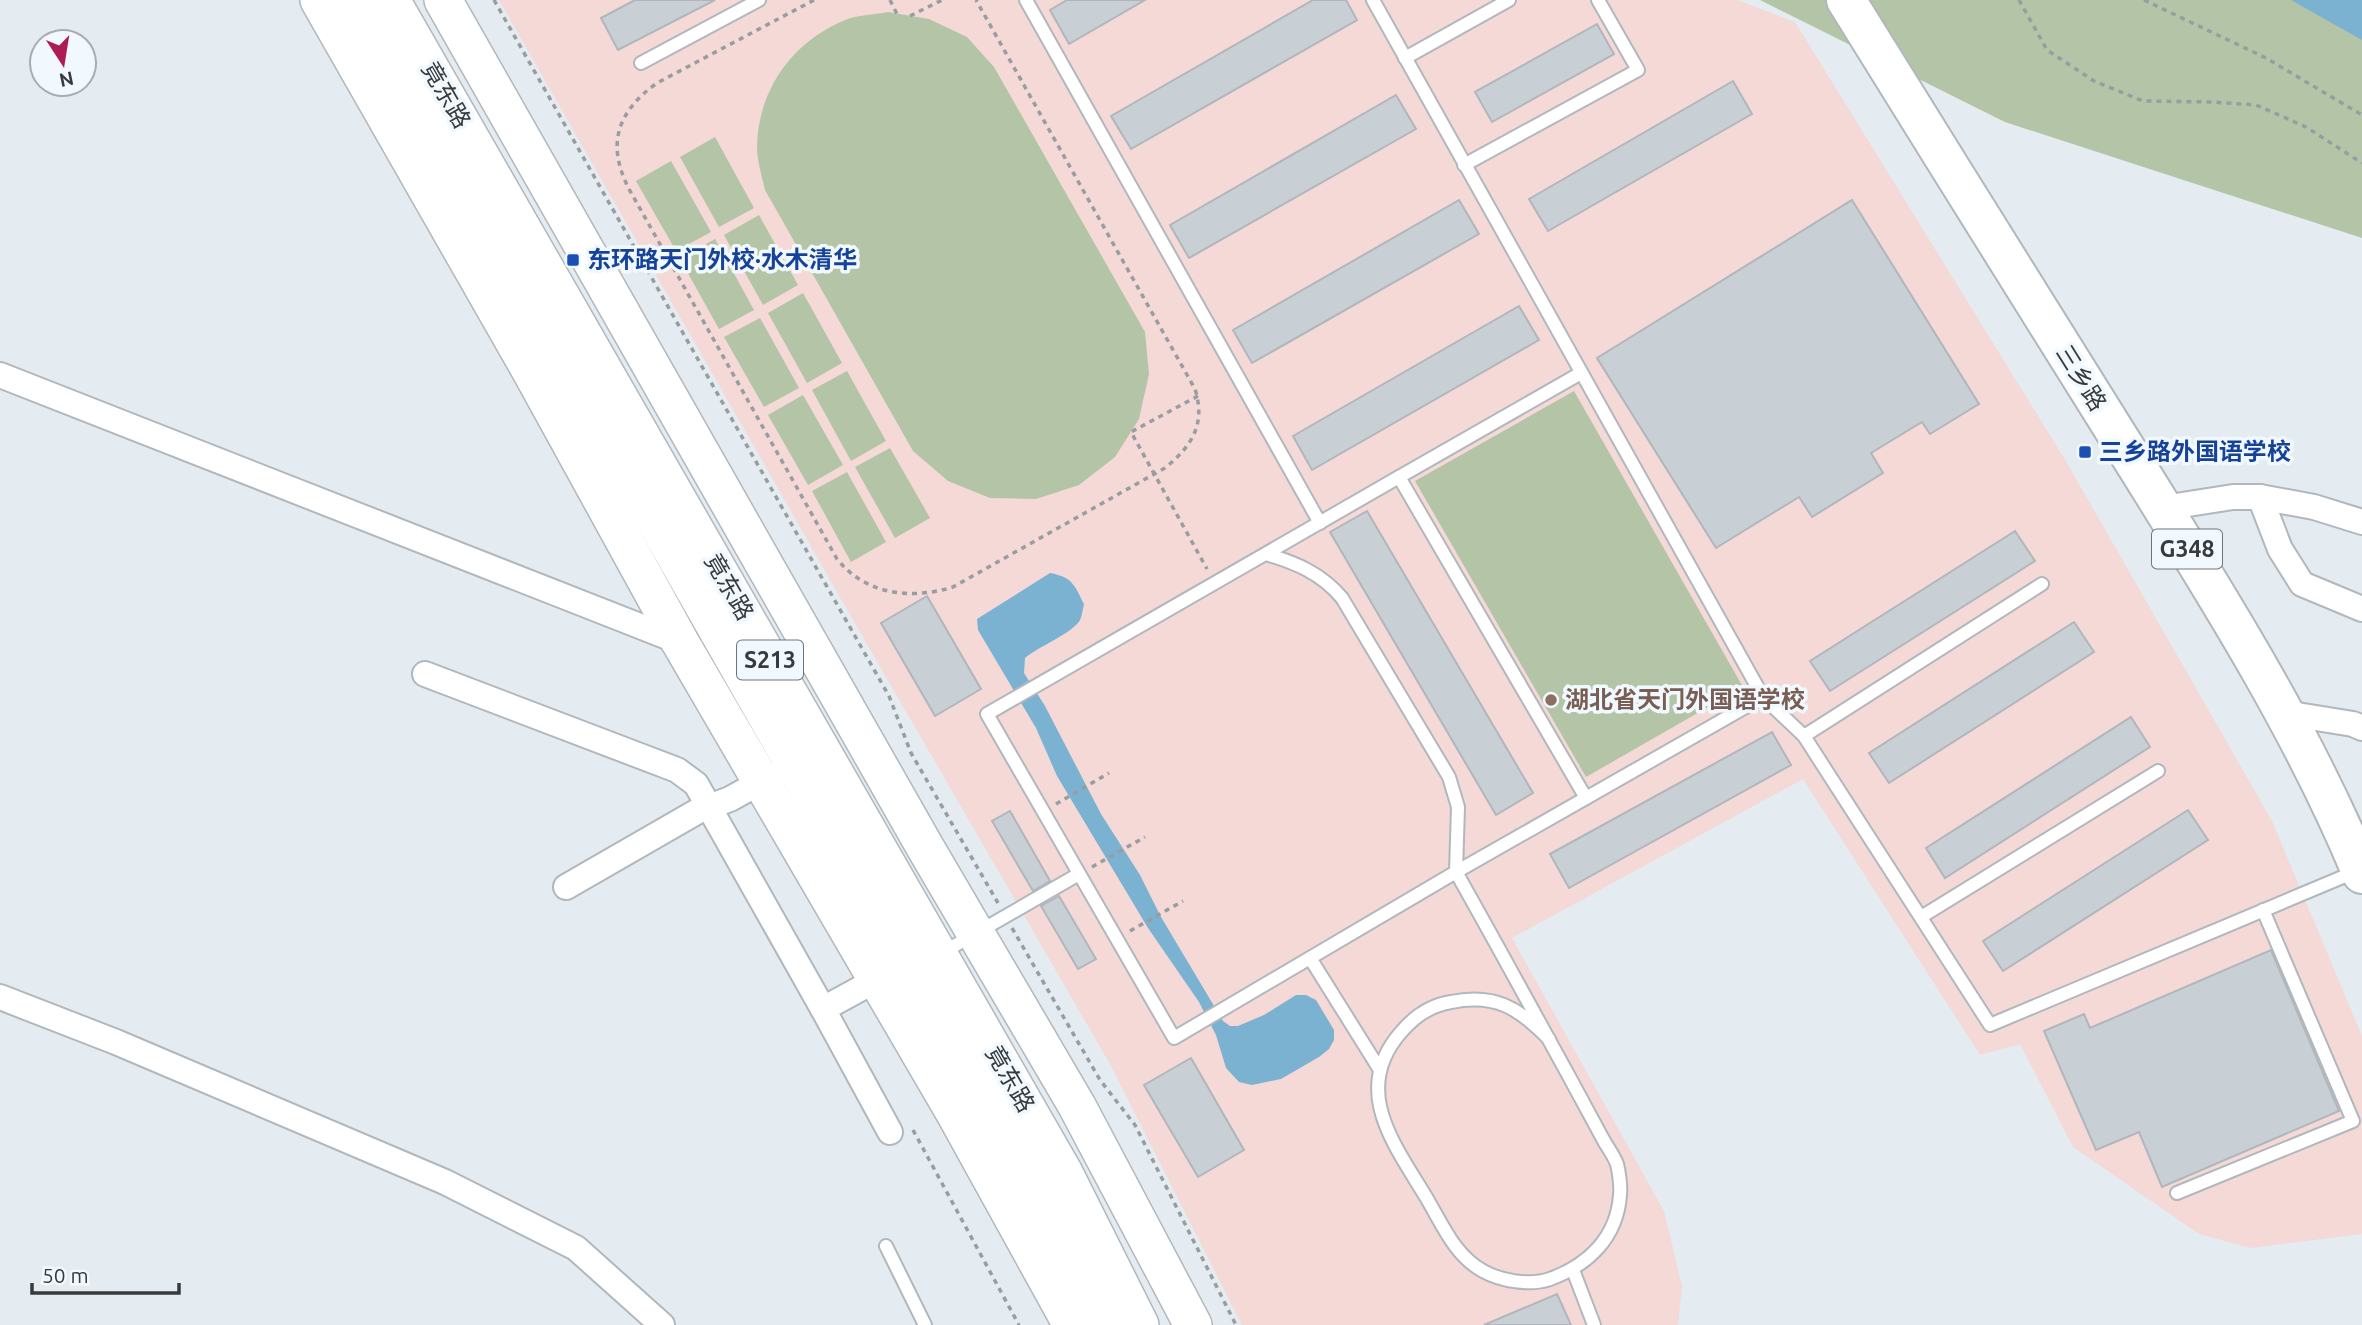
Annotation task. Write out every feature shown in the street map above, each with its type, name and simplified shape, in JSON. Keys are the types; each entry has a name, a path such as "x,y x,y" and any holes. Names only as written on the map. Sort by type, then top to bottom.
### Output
{"highway":[{"name":"三乡路","path":"1846,0 2162,508 2285,713 2319,778 2361,872"}],"main road":[{"path":"319,0 539,386 680,642 779,772"},
{"name":"竟东路","path":"358,0 751,657 779,772 908,965 1064,1173 1140,1325"},
{"name":"竟东路","path":"391,0 751,657 908,965 1021,1162 1105,1325"},
{"path":"443,0 991,925 1077,1106 1193,1325"},
{"path":"908,965 995,1185 1072,1325"}],"street":[{"path":"0,375 680,642 751,657"},
{"path":"2260,497 2280,548 2302,584 2362,609"},
{"path":"2162,508 2232,498 2260,497 2314,507 2362,522"},
{"path":"425,674 677,770 696,784 891,1132"},
{"path":"2285,713 2353,724 2362,728"},
{"path":"566,887 709,807 730,799 779,772"},
{"path":"823,1009 908,965"},
{"path":"0,997 116,1042 445,1182 576,1248 662,1325"}],"lane":[{"path":"641,63 758,0"},
{"path":"1026,0 1320,523"},
{"path":"1373,0 1763,696 1804,736 1990,1025 2263,910 2361,872"},
{"path":"1405,58 1509,0"},
{"path":"1464,165 1638,70 1598,0"},
{"path":"1581,373 987,714 1174,1038 1763,696"},
{"path":"1399,477 1586,798"},
{"path":"1266,554 1303,566 1318,575 1342,597 1442,765 1455,791 1458,807 1456,872 1549,1039 1617,1164 1620,1195 1613,1225 1597,1251 1573,1270 1544,1281 1513,1281 1483,1272 1459,1253 1386,1130 1378,1101 1380,1070 1392,1042 1413,1019 1440,1004 1470,998 1500,1003 1528,1017 1549,1039"},
{"path":"1804,736 2042,584"},
{"path":"1921,917 2158,771"},
{"path":"908,965 991,925 1079,874"},
{"path":"2177,1193 2353,1121 2263,910"},
{"path":"1310,958 1380,1070"},
{"path":"886,1246 925,1325"},
{"path":"1573,1270 1594,1325"}],"path":[{"path":"494,0 889,696 911,753 991,925 1100,1080 1135,1125 1236,1325"},
{"path":"814,0 657,83 637,97 626,112 619,132 617,151 620,172 837,559 849,575 885,590 906,594 932,593 953,587 1154,475 1182,454 1192,440 1200,407 1195,389 976,0"},
{"path":"890,0 897,14"},
{"path":"910,16 942,0"},
{"path":"2019,0 2048,50 2094,81 2143,101 2256,105 2306,127 2362,163"},
{"path":"2144,0 2266,58 2362,115"},
{"path":"1198,397 1131,432 1214,583"},
{"path":"1043,812 1109,773"},
{"path":"1079,874 1145,836"},
{"path":"1117,939 1182,901"}],"shaded area":[{"name":"湖北省天门外国语学校","path":"499,0 1737,0 1795,22 2064,458 2272,821 2362,1036 2362,1234 2250,1248 2199,1234 2073,1147 2020,1044 1980,1055 1803,779 1512,938 1664,1211 1682,1286 1678,1325 1242,1325 1110,1064"}],"green space":[{"path":"1760,0 2362,0 2362,238 2005,122"},
{"path":"888,12 929,19 967,37 994,67 1145,332 1149,374 1139,419 1115,457 1079,485 1036,499 990,498 948,481 913,451 765,190 757,152 759,126 771,88 782,70 809,41 826,29 850,18"},
{"path":"715,137 754,208 719,227 680,157"},
{"path":"671,161 711,232 676,251 636,181"},
{"path":"759,215 798,285 763,305 724,235"},
{"path":"715,239 754,310 719,329 680,259"},
{"path":"803,293 842,363 807,383 768,313"},
{"path":"760,318 799,388 764,407 724,337"},
{"path":"847,371 886,441 851,461 812,390"},
{"path":"1574,391 1743,687 1586,777 1415,481"},
{"path":"803,395 843,465 808,485 768,415"},
{"path":"890,448 930,518 895,538 855,467"},
{"path":"847,472 886,542 851,562 812,491"}],"water":[{"path":"2291,0 2362,0 2362,40"},
{"path":"1050,573 1068,579 1075,586 1084,604 1080,620 1070,630 1025,658 1024,673 1045,706 1101,814 1140,875 1161,917 1223,1021 1230,1026 1238,1026 1264,1015 1296,995 1306,995 1316,1000 1334,1030 1334,1040 1329,1049 1281,1079 1252,1085 1239,1082 1226,1068 1216,1035 1199,1002 1148,928 1057,776 1036,728 978,630 977,619"}],"building":[{"path":"635,0 715,0 618,50 601,18"},
{"path":"1067,0 1145,0 1069,44 1050,10"},
{"path":"1313,0 1346,0 1357,20 1131,149 1111,116"},
{"path":"1597,24 1614,54 1492,122 1475,92"},
{"path":"1733,81 1752,114 1548,231 1529,199"},
{"path":"1396,95 1416,129 1189,258 1170,225"},
{"path":"1459,200 1479,234 1252,363 1233,330"},
{"path":"1852,200 1979,404 1930,434 1922,422 1871,453 1883,473 1812,517 1799,497 1716,548 1597,358"},
{"path":"1519,306 1539,340 1312,470 1293,436"},
{"path":"1367,511 1533,793 1496,815 1330,532"},
{"path":"2015,531 2035,561 1830,691 1810,661"},
{"path":"927,596 981,689 935,716 881,623"},
{"path":"2074,622 2094,652 1889,783 1869,753"},
{"path":"2131,717 2150,747 1945,878 1926,848"},
{"path":"1772,732 1791,765 1569,888 1550,854"},
{"path":"2188,810 2208,840 2003,971 1983,941"},
{"path":"1010,811 1050,881 1033,891 992,821"},
{"path":"1059,896 1096,959 1078,969 1041,906"},
{"path":"2271,950 2339,1111 2162,1187 2139,1132 2096,1150 2044,1031 2084,1014 2090,1028"},
{"path":"1191,1058 1244,1150 1198,1177 1144,1085"},
{"path":"1557,1294 1571,1325 1484,1325"}],"place":[{"name":"东环路天门外校·水木清华","path":"573,260"},
{"name":"三乡路外国语学校","path":"2085,452"},
{"name":"湖北省天门外国语学校","path":"1551,700"}]}
